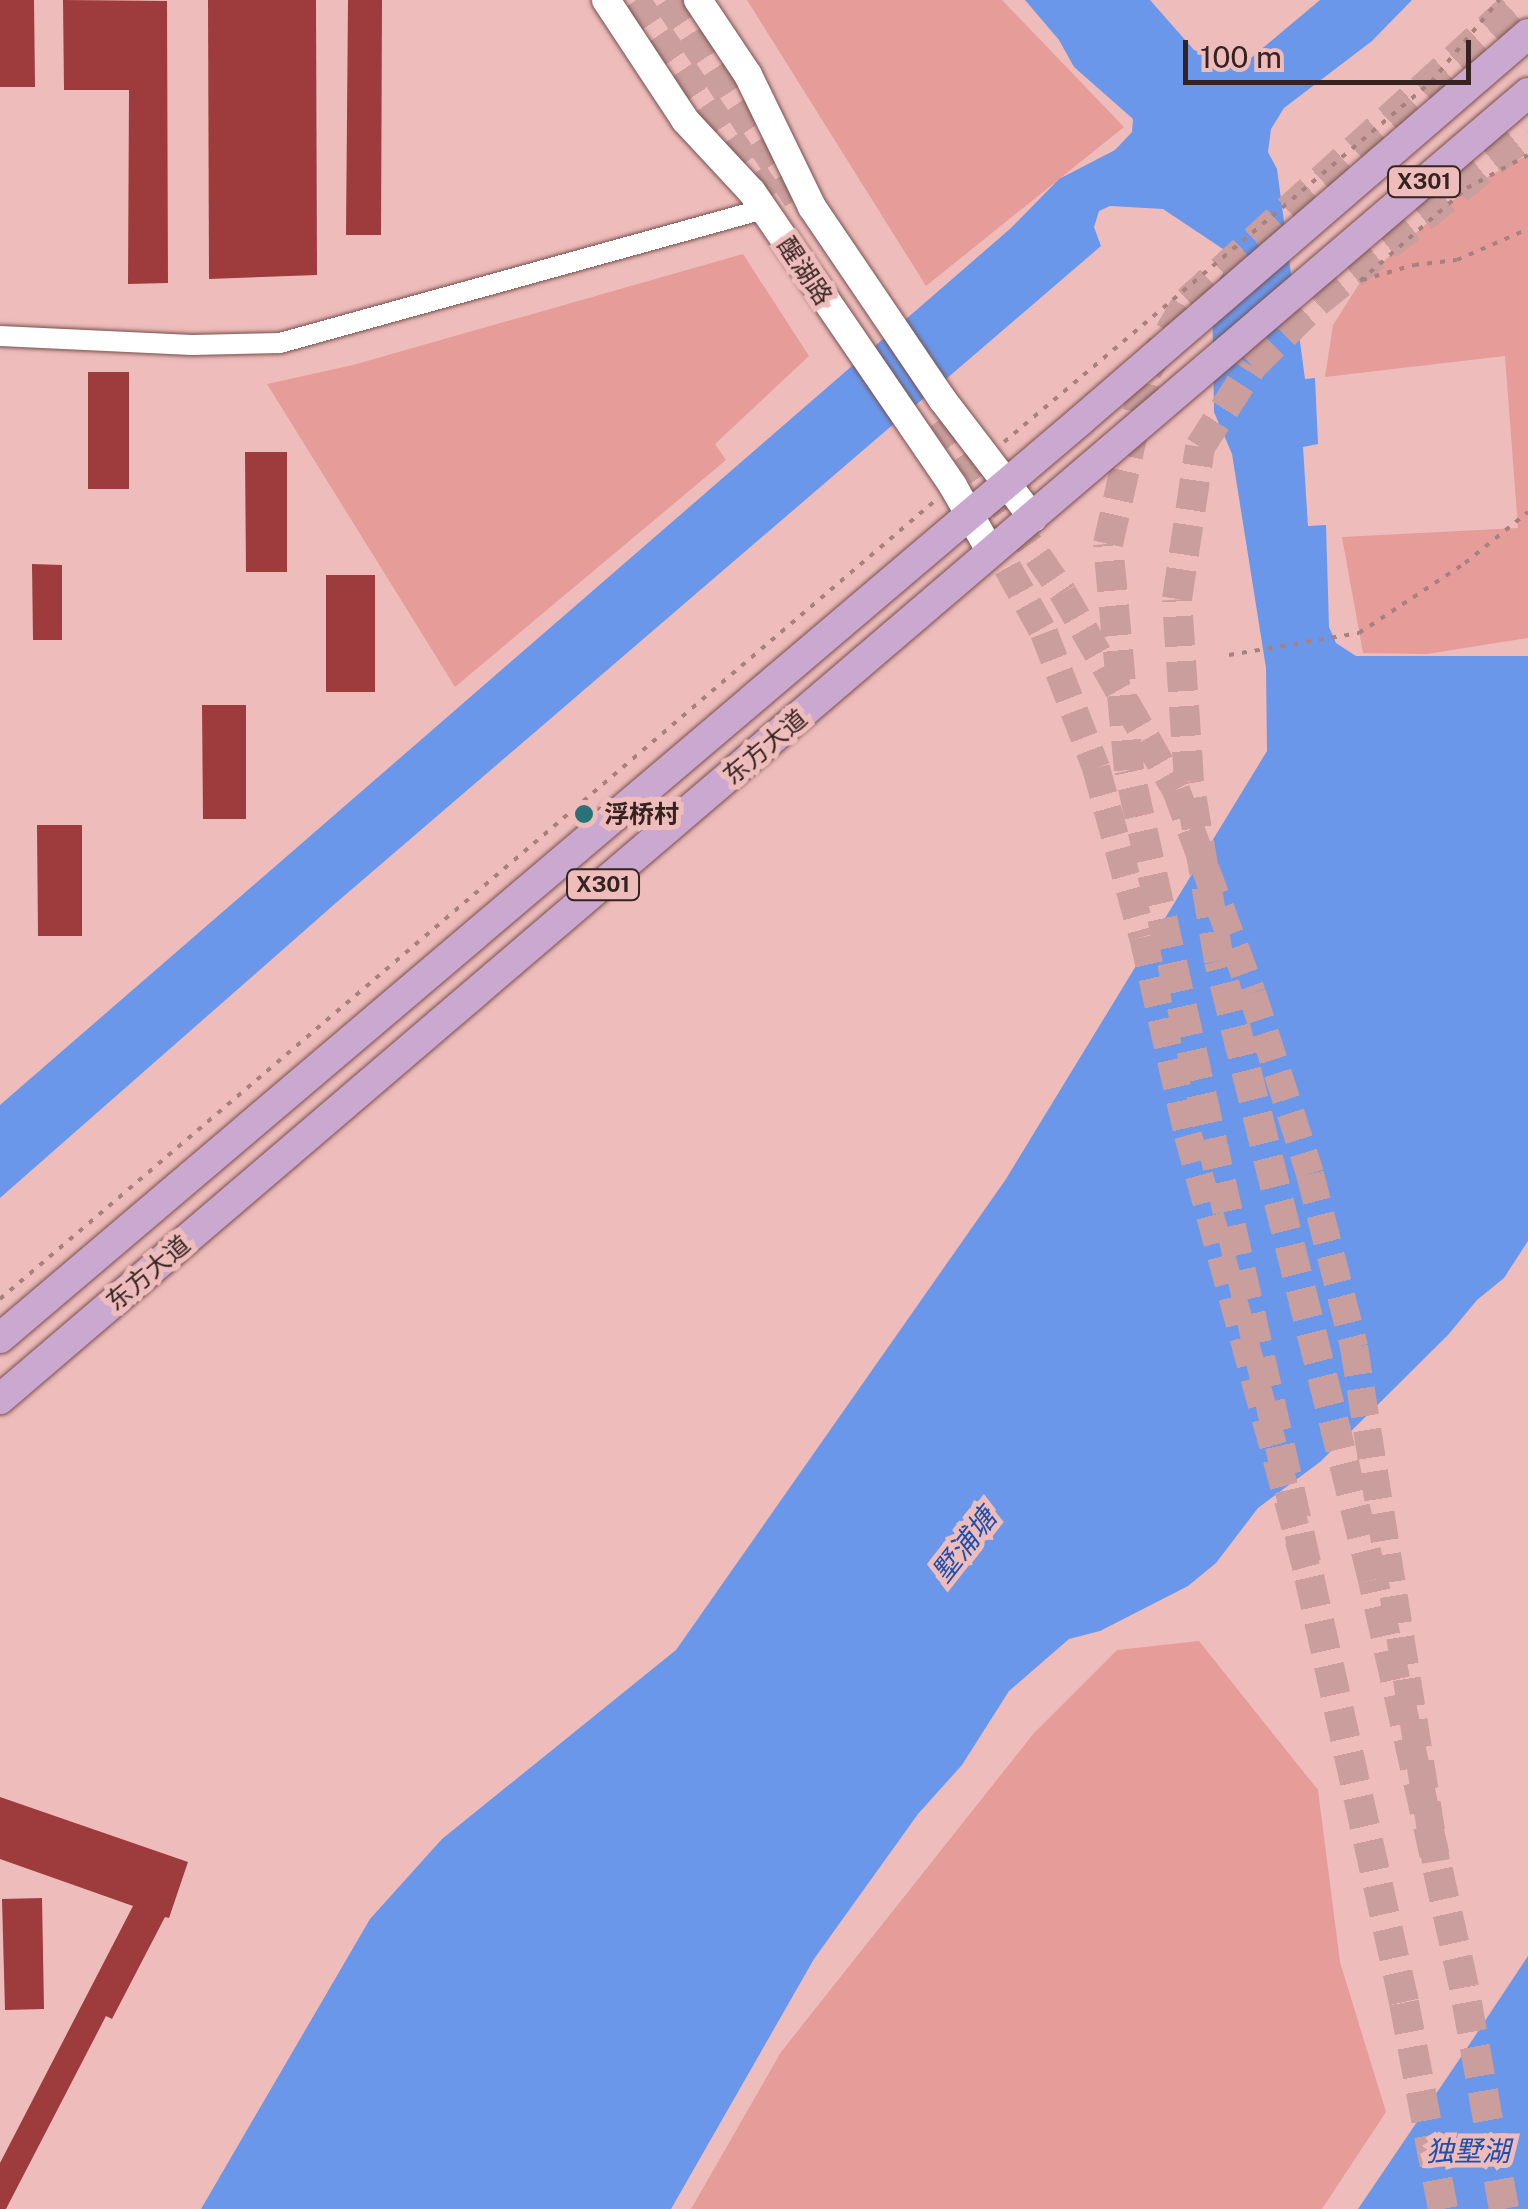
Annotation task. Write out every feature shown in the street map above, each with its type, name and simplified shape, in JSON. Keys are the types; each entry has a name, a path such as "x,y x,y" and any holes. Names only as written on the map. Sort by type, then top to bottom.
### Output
{"main road":[{"name":"醒湖路","path":"606,0 685,120 764,209 952,486 990,552"},
{"name":"醒湖路","path":"698,0 748,75 812,207 942,399 1032,518"},
{"name":"东方大道","path":"0,1338 967,513 995,470 1200,314 1528,34"},
{"name":"东方大道","path":"0,1399 1528,93"}],"street":[{"path":"0,336 192,345 280,343 764,209"}],"path":[{"path":"995,470 1193,279 1430,82 1500,0"},
{"path":"1528,155 1467,188 1360,281 1414,265 1457,260 1528,229"},
{"path":"0,1299 952,486"},
{"path":"1229,654 1359,632 1465,563 1528,512"}],"shaded area":[{"path":"747,0 1002,0 1124,127 926,286"},
{"path":"1528,155 1528,638 1427,654 1363,653 1342,537 1518,528 1505,356 1325,377 1333,325 1361,281 1467,188"},
{"path":"743,254 809,356 715,444 726,460 455,687 267,384 353,365"},
{"path":"1199,1641 1318,1790 1340,1962 1386,2112 1322,2209 691,2209 781,2052 1034,1733 1117,1650"}],"water":[{"name":"墅浦塘","path":"1025,0 1150,0 1194,50 1239,68 1320,0 1412,0 1372,41 1284,108 1271,129 1268,152 1277,169 1305,379 1315,378 1318,444 1303,447 1308,526 1326,525 1329,627 1336,643 1356,656 1528,656 1528,1241 1504,1278 1477,1300 1448,1335 1320,1462 1258,1508 1216,1563 1188,1586 1100,1631 1069,1639 1009,1691 962,1765 918,1814 814,1959 671,2209 201,2209 370,1919 442,1839 676,1650 1006,1179 1267,751 1266,668 1232,454 1214,412 1212,291 1230,263 1229,253 1163,209 1110,206 1099,211 1094,227 1101,246 337,902 0,1198 0,1105 1011,228 1059,179 1115,150 1132,132 1133,119 1074,67 1059,40"},
{"name":"独墅湖","path":"1528,1956 1528,2209 1358,2209 1465,2051"}],"building":[{"path":"0,0 34,0 35,87 0,87"},
{"path":"63,0 167,1 168,283 128,284 129,90 64,90"},
{"path":"208,0 316,0 317,275 209,279"},
{"path":"348,0 382,0 381,235 346,235"},
{"path":"88,372 129,372 129,489 88,489"},
{"path":"245,452 287,452 287,572 246,572"},
{"path":"32,564 62,565 62,640 33,640"},
{"path":"326,575 375,575 375,692 326,692"},
{"path":"202,705 246,705 246,819 203,819"},
{"path":"37,825 82,825 82,936 38,936"},
{"path":"0,1797 188,1862 169,1918 165,1917 112,2019 106,2016 6,2209 0,2209 0,2163 133,1906 0,1859"},
{"path":"42,1898 44,2009 5,2010 2,1899"}],"tunnel":[{"path":"636,0 776,205"},
{"path":"666,0 800,203"},
{"path":"1443,2209 1404,2002 1129,770 1108,544 1147,371 1188,301 1520,0"},
{"path":"1504,2209 1464,1987 1373,1580 1219,961 1189,781 1177,599 1200,447 1252,366 1317,302 1528,133"},
{"path":"942,418 1063,593 1176,790 1252,993 1310,1174 1354,1347 1436,1862"},
{"path":"987,531 1044,633 1096,768 1143,937 1188,1135 1308,1574"}],"place":[{"name":"浮桥村","path":"584,814"}]}
